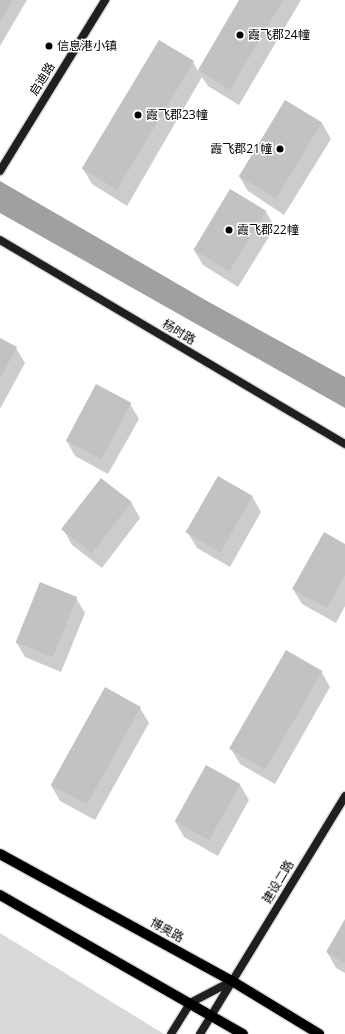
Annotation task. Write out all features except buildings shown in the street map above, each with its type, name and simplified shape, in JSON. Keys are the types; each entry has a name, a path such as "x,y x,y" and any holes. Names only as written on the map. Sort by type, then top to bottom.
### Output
{"main road":[{"name":"博奥路","path":"0,854 232,981 320,1034"},
{"path":"0,895 243,1034"}],"street":[{"name":"启迪路","path":"1,169 105,0"},
{"name":"杨时路","path":"0,240 345,444"},
{"name":"建设二路","path":"200,1034 345,796"},
{"path":"171,1034 190,1003 232,981"}],"shaded area":[{"path":"0,181 207,301 345,377 345,408 0,213"},
{"path":"0,933 164,1034 0,1034"}],"place":[{"name":"霞飞郡24幢","path":"240,35"},
{"name":"信息港小镇","path":"49,46"},
{"name":"霞飞郡23幢","path":"138,115"},
{"name":"霞飞郡21幢","path":"280,149"},
{"name":"霞飞郡22幢","path":"229,230"}]}
